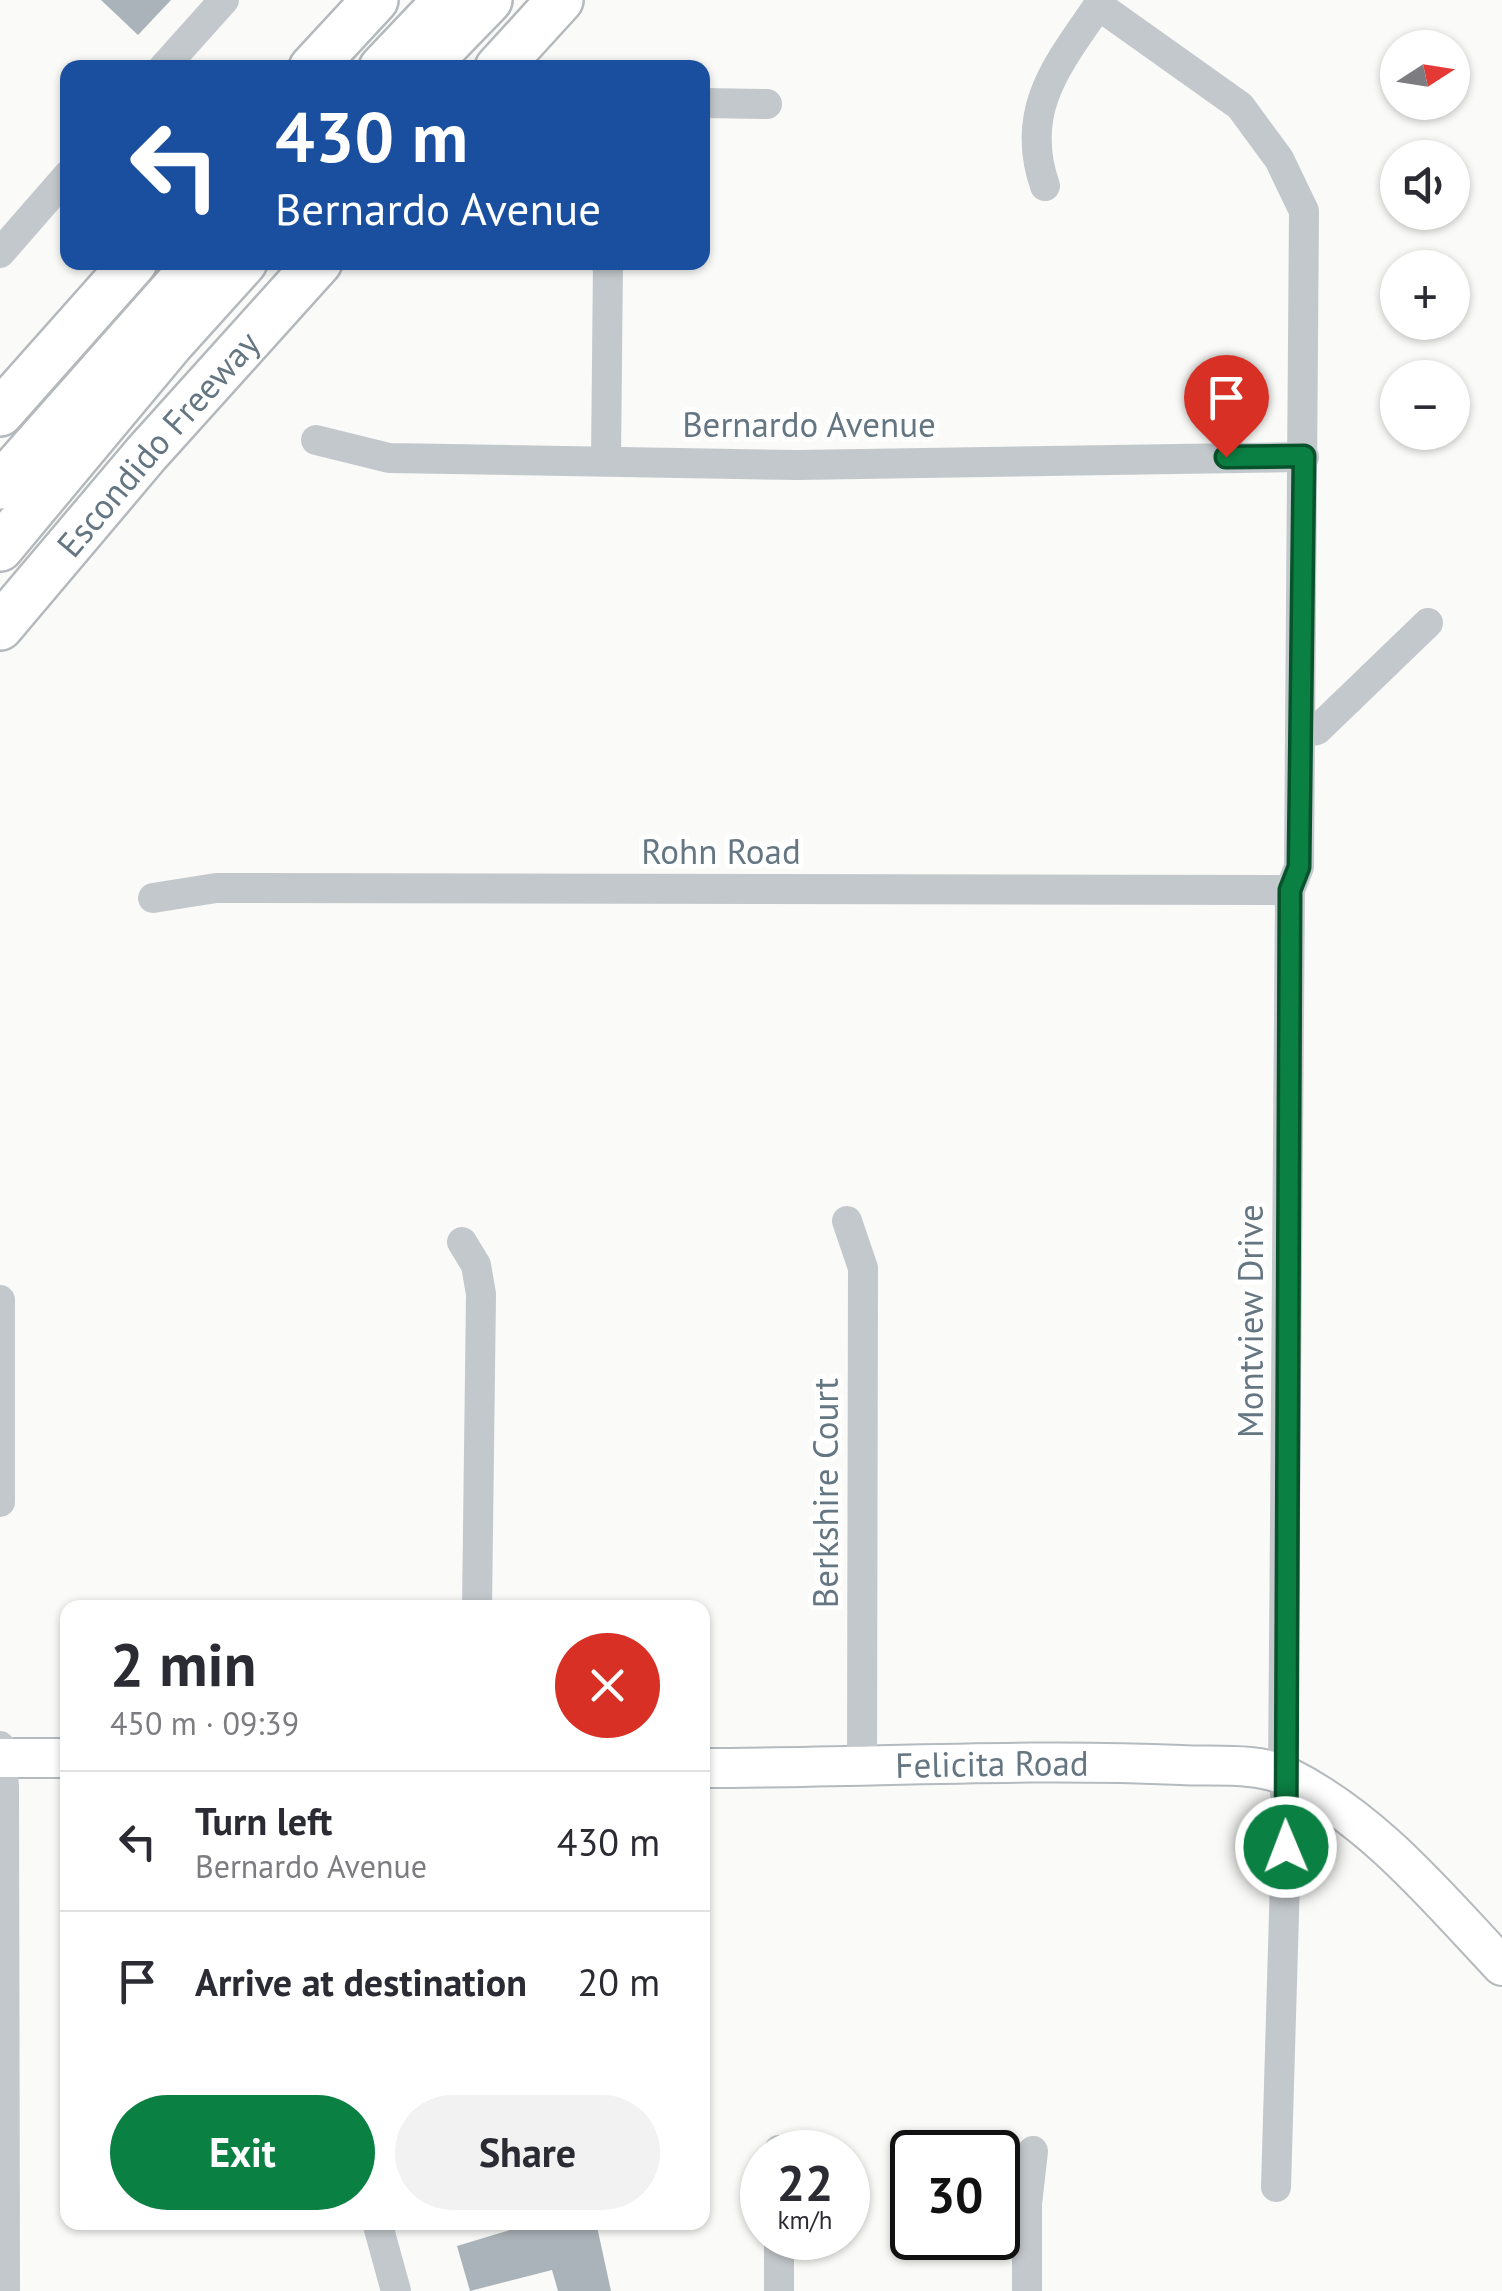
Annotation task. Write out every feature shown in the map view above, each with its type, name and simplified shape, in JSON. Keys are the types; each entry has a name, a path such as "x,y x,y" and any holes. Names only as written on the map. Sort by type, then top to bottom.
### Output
{"highway":[{"path":"319,60 375,0"},
{"path":"390,60 446,0"},
{"path":"431,60 489,0"},
{"path":"505,60 560,0"},
{"path":"7,402 127,270"},
{"path":"0,486 191,270"},
{"path":"0,548 237,270"},
{"name":"Escondido Freeway","path":"0,627 146,454 312,270"}],"main road":[{"path":"1,1758 60,1758"},
{"name":"Felicita Road","path":"710,1768 1102,1763 1246,1768 1283,1774"},
{"path":"1283,1774 1360,1822 1385,1843 1502,1966"}],"street":[{"path":"171,60 224,0"},
{"path":"1045,186 1036,162 1034,131 1039,104 1100,3"},
{"name":"Montview Drive","path":"1100,3 1240,106 1278,159 1304,211 1299,867 1290,890 1283,1774 1287,1810 1276,2187"},
{"path":"710,103 767,104"},
{"path":"0,253 60,184"},
{"path":"606,460 608,270"},
{"name":"Bernardo Avenue","path":"316,440 390,458 798,465 1304,456"},
{"path":"1301,733 1317,730 1428,623"},
{"name":"Rohn Road","path":"153,898 216,888 1290,890"},
{"name":"Berkshire Court","path":"847,1220 863,1268 862,1768"},
{"path":"462,1242 476,1265 481,1294 477,1600"},
{"path":"0,1502 1,1310"},
{"path":"0,1746 4,2291"},
{"path":"1027,2291 1027,2204 1033,2151"},
{"path":"378,2230 396,2291"},
{"path":"778,2291 779,2260"}],"building":[{"path":"101,0 171,0 138,35"},
{"path":"510,2230 598,2230 611,2291 558,2291 552,2270 470,2291 457,2246"}],"route":[{"path":"1226,457 1304,456 1299,867 1290,890 1288,1038 1283,1774 1286,1847"}]}
